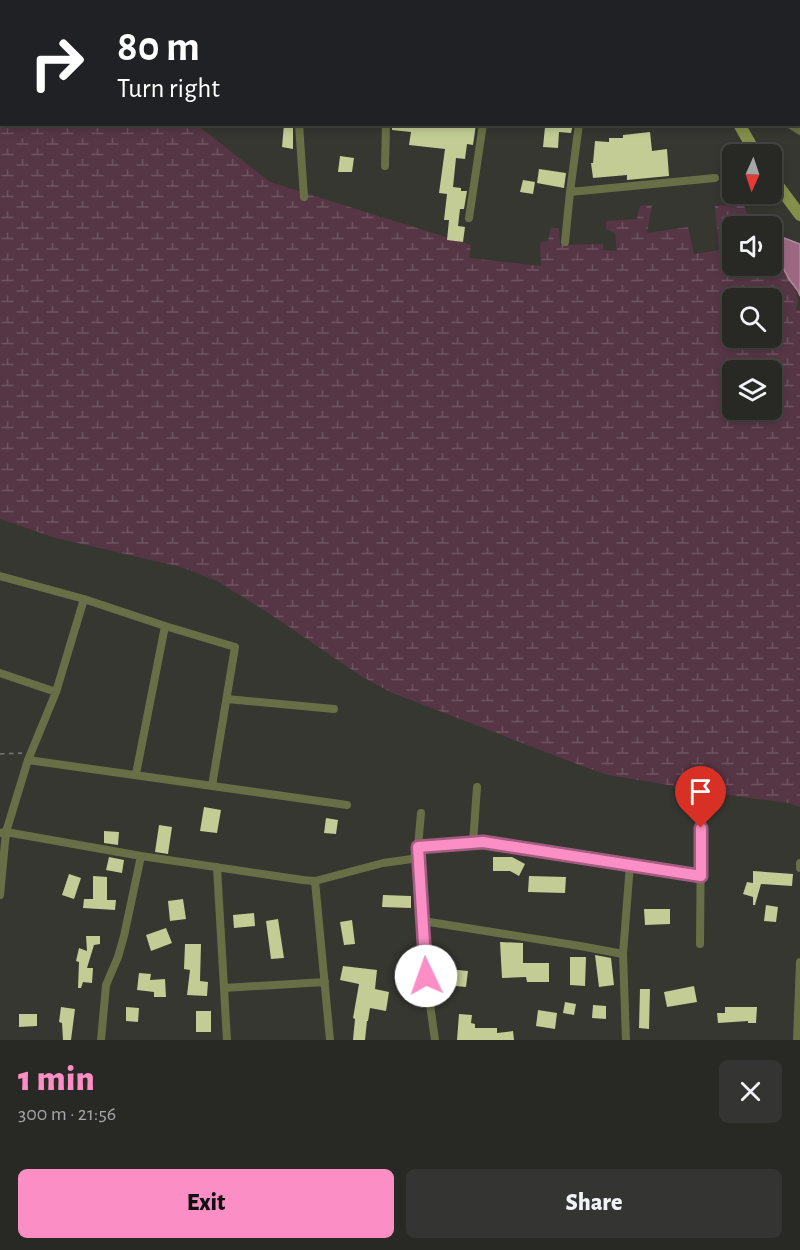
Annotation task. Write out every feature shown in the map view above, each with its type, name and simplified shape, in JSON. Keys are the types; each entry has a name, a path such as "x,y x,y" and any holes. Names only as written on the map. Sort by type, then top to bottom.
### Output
{"main road":[{"path":"740,126 750,144"},
{"path":"782,191 800,215"}],"street":[{"path":"299,126 304,197"},
{"path":"386,126 386,166"},
{"path":"469,218 483,126"},
{"path":"565,242 579,126"},
{"path":"570,192 715,178"},
{"path":"0,576 84,599 235,647 212,786"},
{"path":"0,895 3,832 56,692 84,599"},
{"path":"136,774 165,626"},
{"path":"0,673 56,692"},
{"path":"226,699 334,709"},
{"path":"30,757 347,805"},
{"path":"472,843 477,787"},
{"path":"421,813 418,847 426,976 435,1040"},
{"path":"700,944 701,828"},
{"path":"3,832 141,856 315,881 383,863 419,858"},
{"path":"418,847 483,842 701,876"},
{"path":"101,1040 106,985 124,936 141,856"},
{"path":"800,863 800,868"},
{"path":"626,1040 623,954 630,864"},
{"path":"217,867 227,1040"},
{"path":"315,881 330,1040"},
{"path":"423,921 623,954"},
{"path":"797,1040 800,962"},
{"path":"224,988 324,982"}],"path":[{"path":"0,754 30,757"}],"green space":[{"path":"0,126 198,126 270,182 471,245 469,258 541,266 540,242 548,241 551,227 559,229 560,245 603,244 603,250 617,251 615,233 606,229 606,221 637,219 640,206 652,205 647,233 688,227 694,254 719,250 715,206 744,204 748,216 722,216 722,276 782,276 782,267 794,287 797,298 796,310 800,310 800,807 789,803 608,775 390,692 361,676 217,581 181,567 56,538 0,519"}],"shaded area":[{"path":"782,237 800,244 800,296 782,266"}],"building":[{"path":"284,126 293,126 293,149 282,147"},
{"path":"392,126 476,126 473,145 467,144 465,159 456,158 453,187 467,191 464,209 460,209 458,226 465,227 463,242 447,240 449,220 444,220 447,194 439,193 445,149 409,145 411,132 392,130"},
{"path":"559,126 573,126 571,133 559,132 558,148 543,147 545,127 559,128"},
{"path":"650,132 652,151 667,149 669,176 627,180 627,175 593,178 591,163 593,163 595,141 609,142 609,138 623,138 623,135"},
{"path":"340,156 354,158 352,172 338,172"},
{"path":"539,169 566,173 564,188 537,183"},
{"path":"523,180 535,182 533,194 520,192"},
{"path":"204,807 221,810 217,833 200,831"},
{"path":"326,818 338,820 336,834 324,833"},
{"path":"159,825 172,827 168,854 155,852"},
{"path":"104,831 119,832 118,845 104,843"},
{"path":"109,857 124,860 122,873 106,870"},
{"path":"493,857 512,857 525,864 519,876 510,871 493,871"},
{"path":"753,871 793,874 792,886 761,884 755,905 753,905 753,897 743,894 747,882 753,883"},
{"path":"69,874 81,878 74,899 62,895"},
{"path":"93,876 107,877 107,900 116,900 115,910 83,908 84,899 93,899"},
{"path":"529,876 566,877 565,893 528,892"},
{"path":"383,895 411,896 411,908 382,907"},
{"path":"183,899 186,919 170,921 168,901"},
{"path":"766,905 778,907 776,922 764,921"},
{"path":"644,909 670,909 670,924 645,925"},
{"path":"254,913 255,926 234,928 233,915"},
{"path":"278,919 284,958 271,959 266,921"},
{"path":"352,920 355,944 344,945 340,922"},
{"path":"166,928 172,943 151,951 146,935"},
{"path":"86,936 100,936 100,944 94,945 87,968 93,968 92,983 83,982 81,988 78,988 79,962 76,961 79,948 87,951"},
{"path":"500,942 523,943 523,963 549,963 549,982 527,982 526,977 502,978"},
{"path":"185,944 201,944 200,981 208,982 207,996 187,995 190,970 184,969"},
{"path":"595,955 611,958 614,985 599,987"},
{"path":"570,957 586,957 585,986 570,985"},
{"path":"343,966 377,970 375,989 389,992 386,1011 370,1008 365,1040 353,1040 355,1019 353,1018 359,984 340,980"},
{"path":"448,969 468,971 466,987 446,985"},
{"path":"139,973 151,974 150,980 165,979 166,997 154,997 154,992 137,990"},
{"path":"694,986 697,1002 667,1007 664,992"},
{"path":"640,989 650,989 649,1029 639,1028"},
{"path":"565,1002 576,1004 574,1015 563,1013"},
{"path":"593,1005 606,1006 606,1019 592,1018"},
{"path":"61,1007 75,1009 71,1040 63,1040 62,1023 59,1022"},
{"path":"126,1007 139,1008 138,1022 126,1021"},
{"path":"725,1007 757,1007 756,1023 748,1023 748,1021 718,1023 717,1013 725,1013"},
{"path":"538,1010 557,1013 555,1029 536,1026"},
{"path":"196,1011 211,1011 211,1032 196,1032"},
{"path":"19,1014 37,1014 37,1026 19,1027"},
{"path":"459,1014 472,1015 471,1023 475,1024 475,1028 497,1028 497,1033 513,1031 514,1040 457,1040"}],"route":[{"path":"426,976 418,847 483,842 701,876 701,828"}]}
